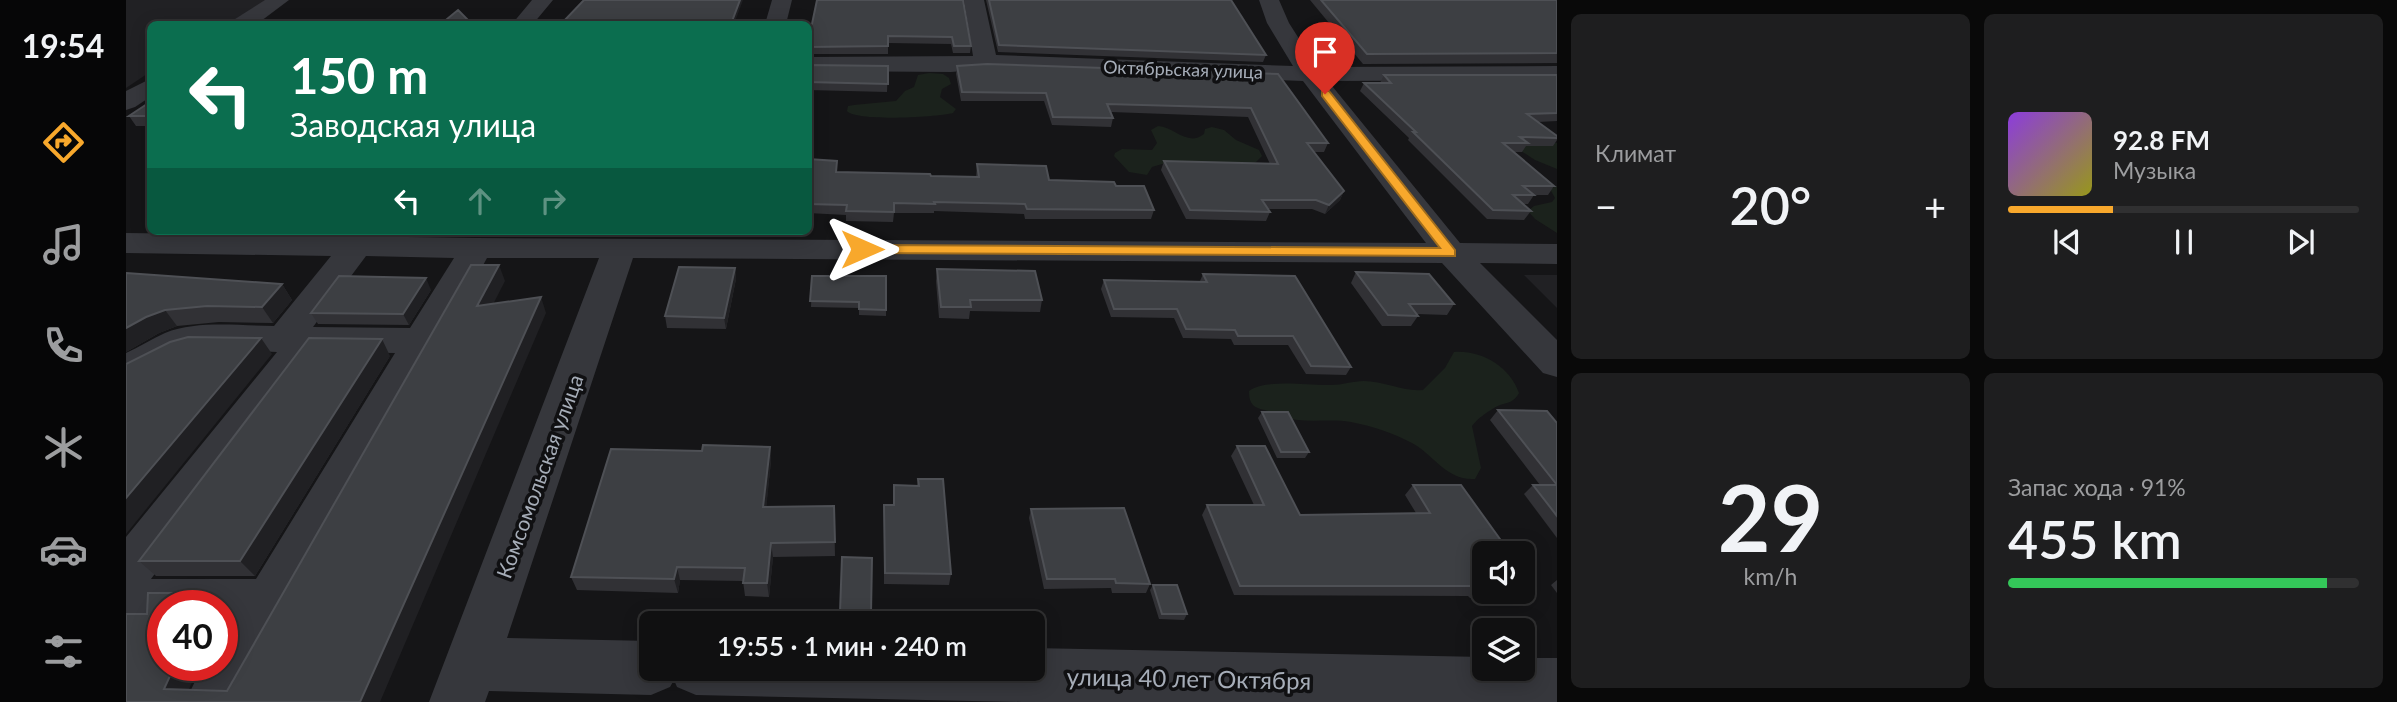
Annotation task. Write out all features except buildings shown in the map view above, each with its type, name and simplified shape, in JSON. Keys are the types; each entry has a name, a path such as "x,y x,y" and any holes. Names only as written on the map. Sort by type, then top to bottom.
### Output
{"street":[{"path":"248,21 279,0"},
{"path":"525,21 543,0"},
{"path":"777,21 782,0"},
{"path":"974,0 986,62"},
{"path":"1269,0 1279,23 1310,74 1451,253 1557,363"},
{"name":"Октябрьская улица","path":"812,64 951,65 986,62 1310,74 1557,73"},
{"path":"126,102 147,88"},
{"path":"126,243 344,241 476,248 1023,248 1557,254"},
{"path":"126,573 296,339 344,241"},
{"path":"213,702 476,248"},
{"name":"Комсомольская улица","path":"465,683 620,249"},
{"path":"126,370 179,342 204,338 421,341"},
{"path":"126,603 269,603"},
{"path":"465,683 639,669"},
{"name":"улица 40 лет Октября","path":"1045,675 1557,686"}],"shaded area":[{"path":"126,0 267,0 232,21 147,21 147,74 126,88"},
{"path":"943,74 949,78 951,84 942,89 940,97 956,109 953,113 881,118 847,111 848,106 896,101 905,91 914,87 918,75"},
{"path":"1158,126 1192,138 1204,134 1205,129 1212,127 1224,130 1236,140 1259,150 1262,156 1256,162 1246,165 1162,164 1152,167 1147,175 1129,172 1114,156 1115,153 1122,149 1152,150 1157,143 1151,130"},
{"path":"1492,132 1557,143 1557,169 1535,160"},
{"path":"1557,186 1557,233 1535,219 1528,211 1534,206 1552,202 1555,198 1550,189"},
{"path":"1524,275 1557,275 1557,308"},
{"path":"1454,352 1475,354 1494,362 1509,375 1519,393 1511,401 1485,414 1472,426 1481,468 1475,479 1456,476 1420,448 1390,433 1351,422 1291,419 1255,407 1249,397 1249,391 1257,387 1277,384 1331,385 1364,381 1423,390 1445,368"}],"route":[{"path":"862,249 1451,253 1325,94"}]}
